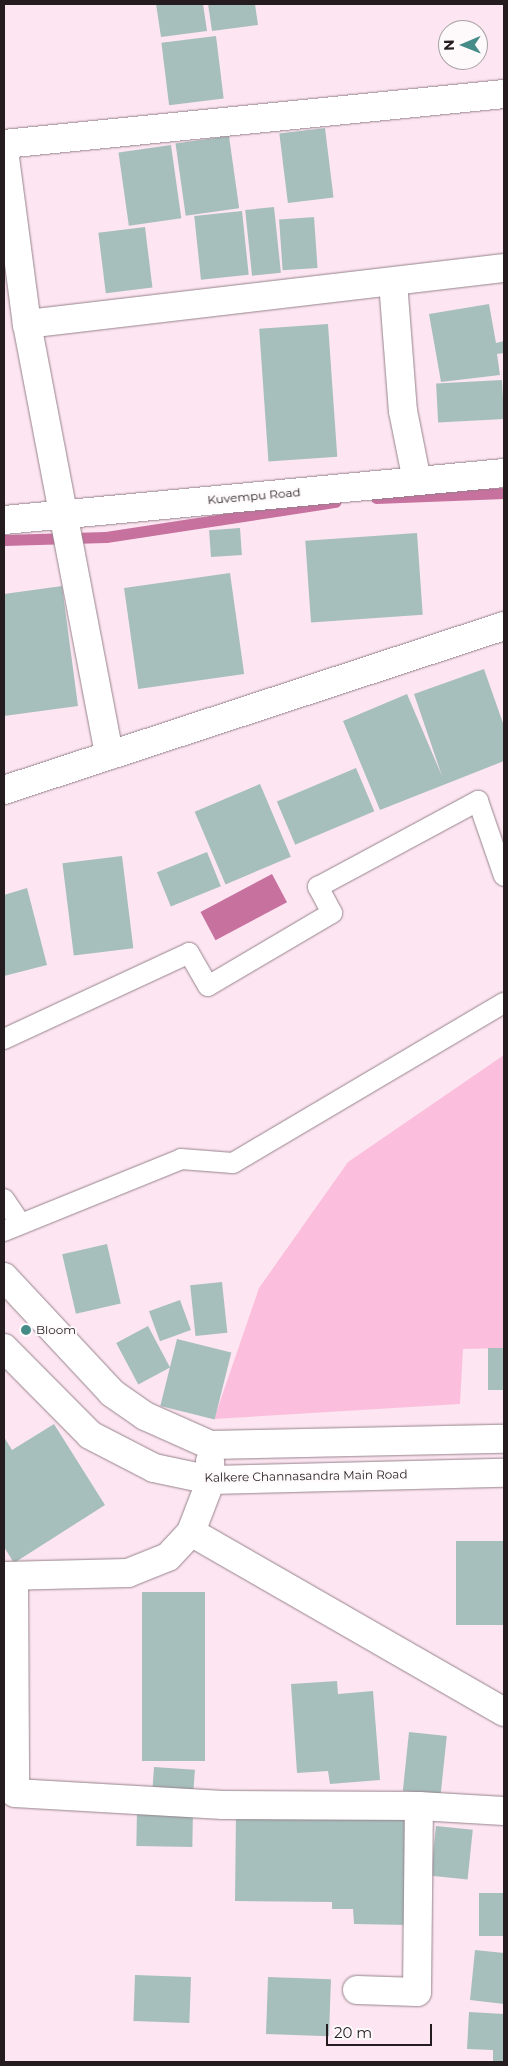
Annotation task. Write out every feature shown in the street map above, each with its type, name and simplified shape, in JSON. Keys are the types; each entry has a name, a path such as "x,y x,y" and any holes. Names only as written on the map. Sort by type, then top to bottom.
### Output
{"street":[{"path":"4,144 504,94"},
{"path":"4,150 27,324 109,755"},
{"path":"27,324 504,268"},
{"path":"393,282 403,411 417,481"},
{"name":"Kuvempu Road","path":"4,520 504,473"},
{"path":"4,790 504,626"},
{"path":"4,1277 112,1393 145,1416 210,1445 504,1439"},
{"name":"Kalkere Channasandra Main Road","path":"4,1348 90,1435 154,1468 210,1480 504,1473"},
{"path":"210,1445 210,1480 191,1532 168,1557 128,1573 9,1576 15,1792 223,1804 419,1806 504,1811"},
{"path":"191,1532 504,1712"},
{"path":"357,1990 417,1992 419,1806"}],"lane":[{"path":"4,1039 189,953 208,986 332,913 318,887 478,801 504,876"},
{"path":"4,1199 12,1228 181,1159 233,1163 504,1003"}],"shaded area":[{"path":"272,874 287,902 216,940 200,912"},
{"path":"504,1055 504,1348 463,1349 460,1404 214,1419 259,1288 348,1162"}],"building":[{"path":"156,4 203,4 207,31 161,37"},
{"path":"208,4 255,4 258,25 212,31"},
{"path":"216,36 224,99 169,105 161,43"},
{"path":"325,128 334,197 288,203 279,134"},
{"path":"229,136 239,208 186,216 176,144"},
{"path":"171,145 181,218 129,226 119,152"},
{"path":"274,207 281,273 252,276 245,210"},
{"path":"242,211 249,275 201,280 194,216"},
{"path":"314,217 318,268 283,270 279,219"},
{"path":"145,227 152,288 106,293 98,233"},
{"path":"489,304 496,343 504,341 504,353 497,354 500,375 441,382 429,314"},
{"path":"328,324 337,457 268,461 259,329"},
{"path":"502,380 504,419 438,422 436,383"},
{"path":"240,528 242,555 211,557 209,530"},
{"path":"417,533 423,615 311,623 305,541"},
{"path":"230,573 244,674 138,689 124,588"},
{"path":"62,586 78,706 4,716 4,594"},
{"path":"484,669 504,726 504,761 380,810 343,721 407,694 442,776 414,694"},
{"path":"356,768 374,811 295,845 277,802"},
{"path":"260,784 291,857 226,884 195,812"},
{"path":"207,852 221,886 171,907 157,872"},
{"path":"122,856 133,948 74,956 62,863"},
{"path":"27,888 47,965 4,976 4,895"},
{"path":"107,1244 121,1303 76,1314 62,1254"},
{"path":"222,1282 227,1333 196,1336 190,1285"},
{"path":"180,1300 191,1330 160,1341 149,1311"},
{"path":"148,1326 170,1367 138,1384 116,1343"},
{"path":"177,1339 231,1353 215,1419 160,1406"},
{"path":"488,1348 504,1348 504,1390 488,1390"},
{"path":"54,1424 105,1505 14,1563 4,1547 4,1437 12,1450"},
{"path":"456,1541 504,1541 504,1625 456,1625"},
{"path":"142,1592 205,1592 205,1761 142,1761"},
{"path":"337,1681 338,1694 373,1691 380,1780 330,1784 328,1771 297,1773 291,1684"},
{"path":"409,1732 447,1736 441,1795 403,1791"},
{"path":"154,1767 195,1770 193,1798 152,1795"},
{"path":"137,1809 193,1810 192,1847 136,1846"},
{"path":"236,1811 409,1813 407,1925 354,1924 353,1909 332,1909 332,1902 235,1901"},
{"path":"436,1826 473,1830 468,1880 431,1876"},
{"path":"479,1893 504,1893 504,1936 479,1936"},
{"path":"475,1950 504,1953 504,2004 470,2000"},
{"path":"135,1975 191,1977 189,2023 133,2021"},
{"path":"268,1977 331,1979 329,2036 266,2034"},
{"path":"469,2012 504,2014 504,2062 493,2062 493,2050 467,2049"}],"waterway":[{"path":"376,498 504,493"},
{"path":"4,540 106,537 335,502"}],"place":[{"name":"Bloom","path":"26,1330"}]}
